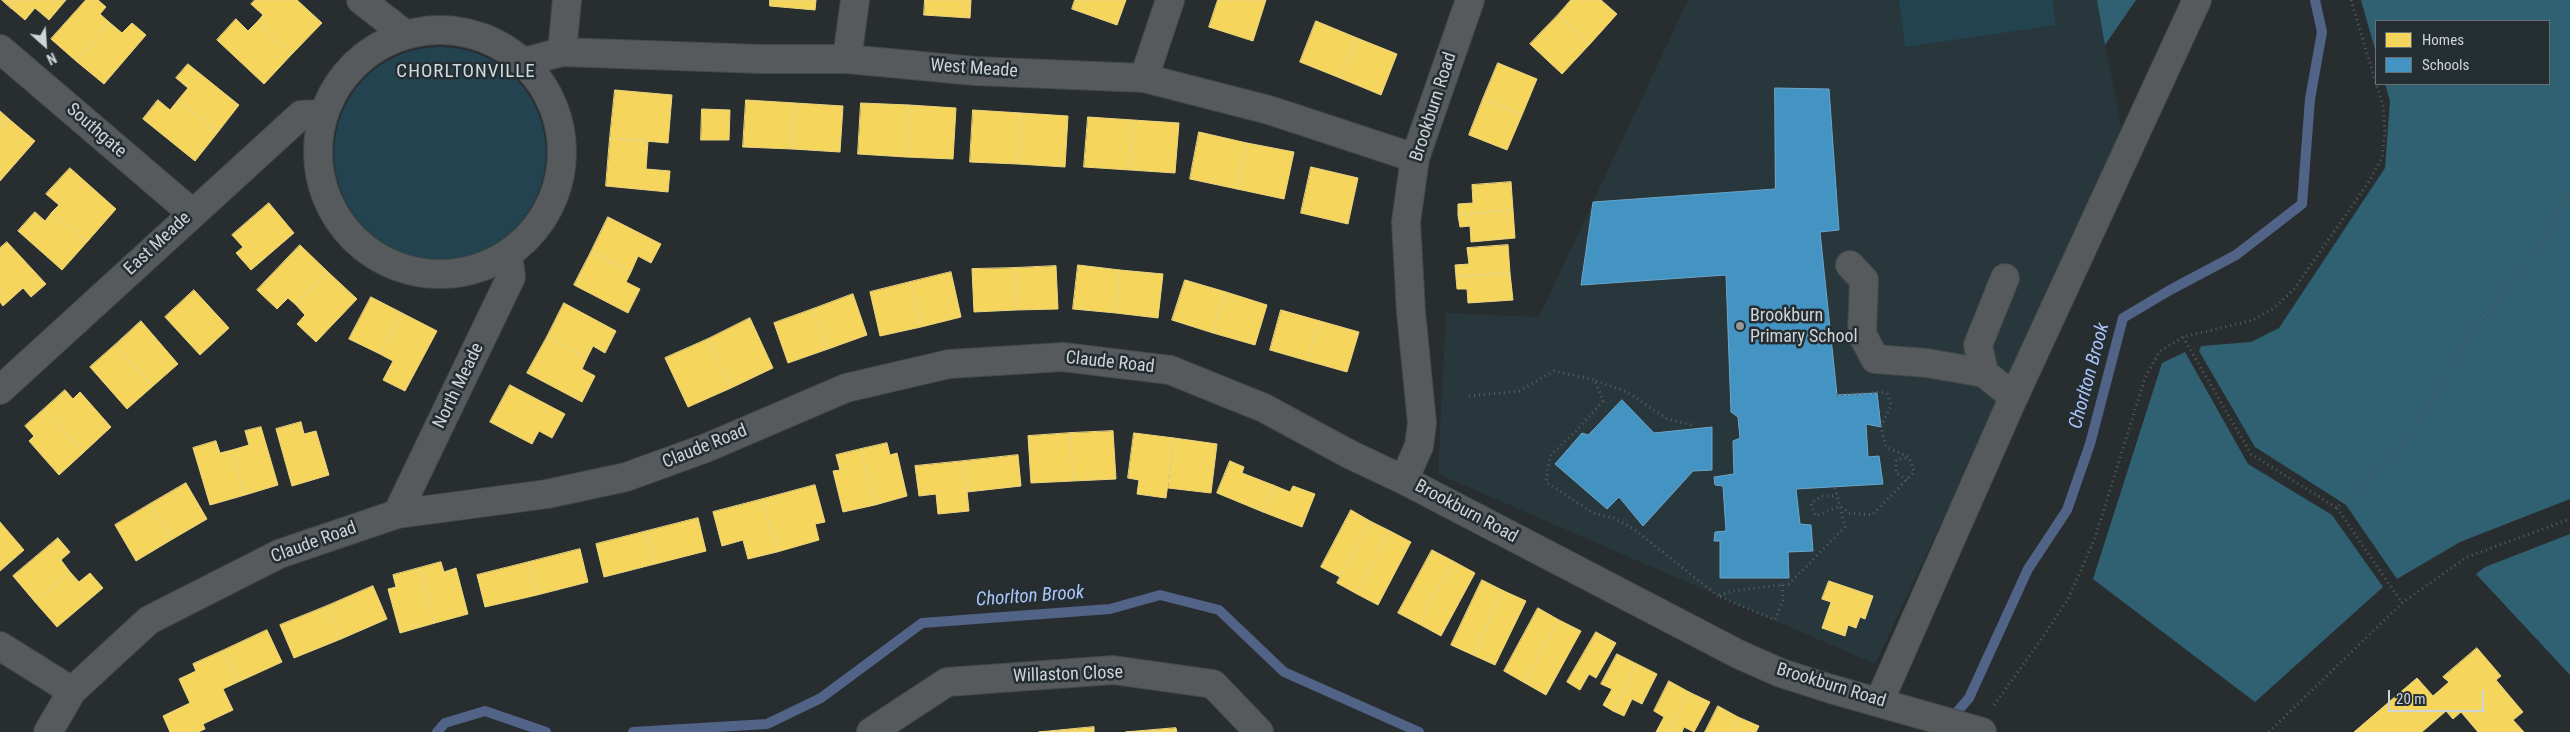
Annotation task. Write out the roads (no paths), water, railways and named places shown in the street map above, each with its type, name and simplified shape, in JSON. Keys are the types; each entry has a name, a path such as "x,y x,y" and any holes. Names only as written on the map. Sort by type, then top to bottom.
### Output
{"street":[{"path":"360,0 406,35"},
{"path":"562,52 567,0"},
{"path":"847,59 856,0"},
{"path":"1144,78 1170,0"},
{"name":"Brookburn Road","path":"1470,0 1415,158 1406,222 1411,312 1422,422 1419,446 1404,480 1738,654 1781,672 1976,730"},
{"path":"1880,702 2014,397 2197,0"},
{"path":"448,30 488,40 524,62 548,94 561,132 562,172 549,210 508,256 456,274 418,273 383,261 352,237 330,206 319,170 320,132 323,114 334,92 351,69 376,48 406,35 448,30"},
{"name":"Southgate","path":"0,49 192,213"},
{"name":"West Meade","path":"524,62 562,52 761,59 847,59 975,71 1144,78 1269,110 1415,158"},
{"name":"East Meade","path":"0,390 301,115 323,114"},
{"name":"North Meade","path":"397,514 511,276 508,256"},
{"path":"1850,265 1864,280 1862,334 1875,359 1928,363 1984,373 2014,397"},
{"path":"1984,373 1978,345 2005,278"},
{"name":"Claude Road","path":"48,732 72,691 149,620 279,554 397,514 547,494 626,477 706,448 846,388 949,364 1063,357 1170,370 1264,408 1349,454 1404,480"},
{"path":"0,646 72,691"},
{"name":"Willaston Close","path":"871,732 947,682 1113,670 1213,684 1259,732"}],"waterway":[{"name":"Chorlton Brook","path":"1950,720 1969,698 2028,569 2067,510 2090,444 2123,318 2170,290 2236,255 2302,204 2310,99 2322,32 2315,0"},
{"name":"Chorlton Brook","path":"633,732 767,724 821,698 922,623 1110,609 1160,595 1219,610 1284,672 1419,732"},
{"name":"Chorlton Brook","path":"437,732 445,723 485,711 546,732"}],"place":[{"name":"Brookburn Primary School","path":"1740,326"}],"district":[{"name":"CHORLTONVILLE","path":"466,72"}]}
